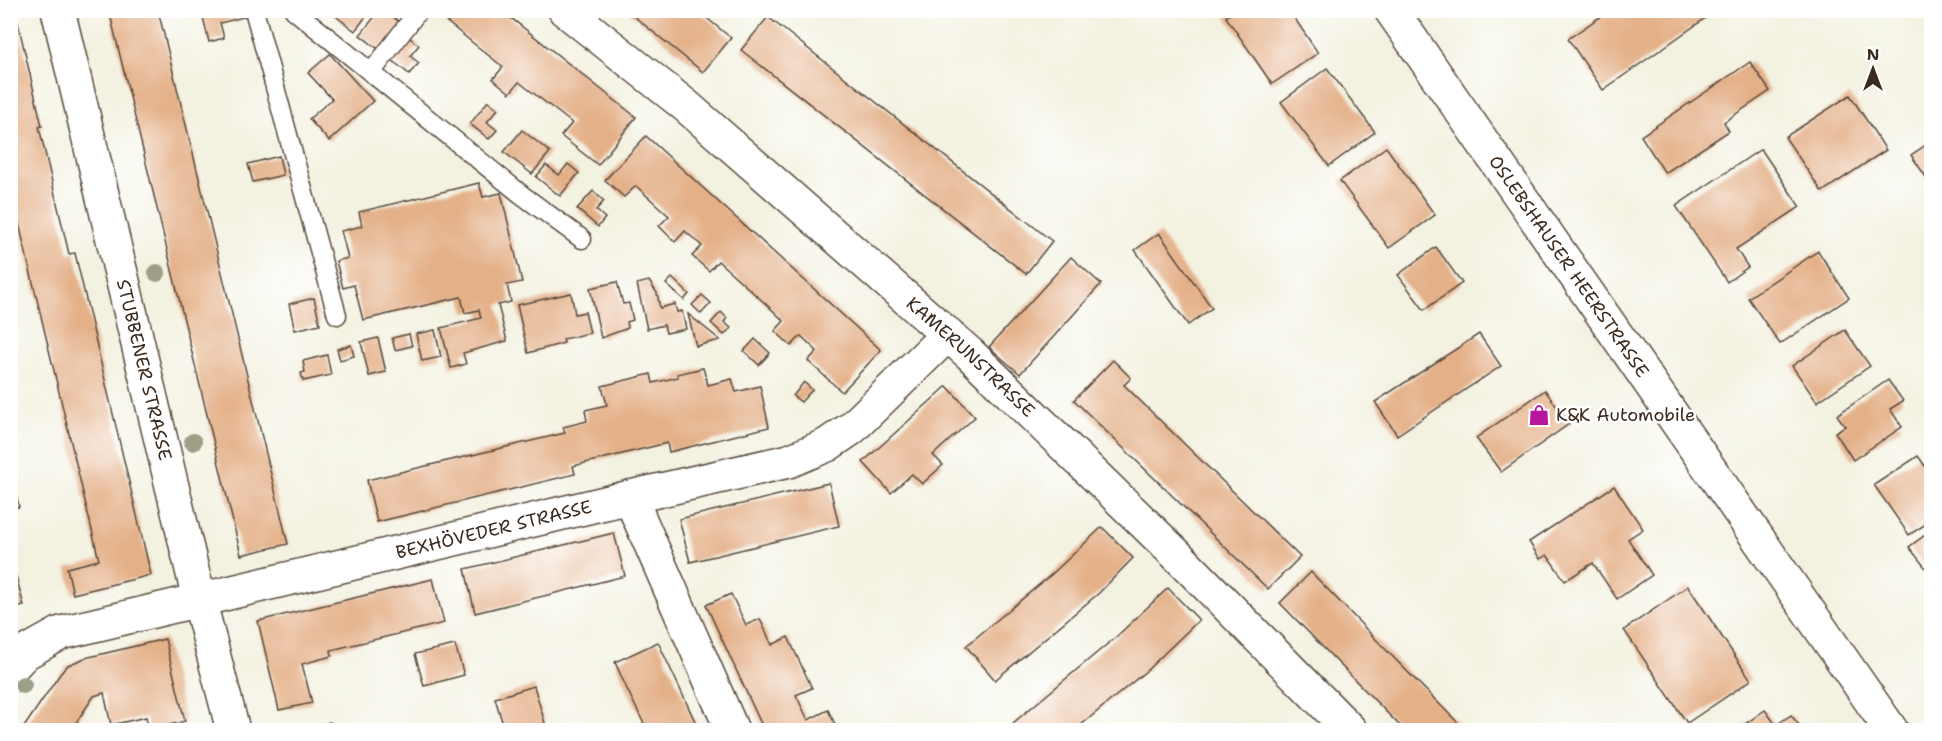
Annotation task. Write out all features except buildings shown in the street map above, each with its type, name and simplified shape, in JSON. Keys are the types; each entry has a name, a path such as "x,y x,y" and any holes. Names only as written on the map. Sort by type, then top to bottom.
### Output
{"street":[{"name":"STUBBENER STRASSE","path":"58,10 232,730"},
{"name":"KAMERUNSTRASSE","path":"565,10 685,105 948,334 1182,560 1350,730"},
{"name":"OSLEBSHAUSER HEERSTRASSE","path":"1391,10 1891,730"},
{"name":"BEXHÖVEDER STRASSE","path":"10,669 25,653 61,633 789,461 827,445 852,428 948,334"},
{"path":"630,497 732,730"}],"lane":[{"path":"254,10 337,315"},
{"path":"294,10 522,195 582,239"},
{"path":"371,73 419,10"}],"place":[{"name":"K&K Automobile","path":"1539,415"}]}
